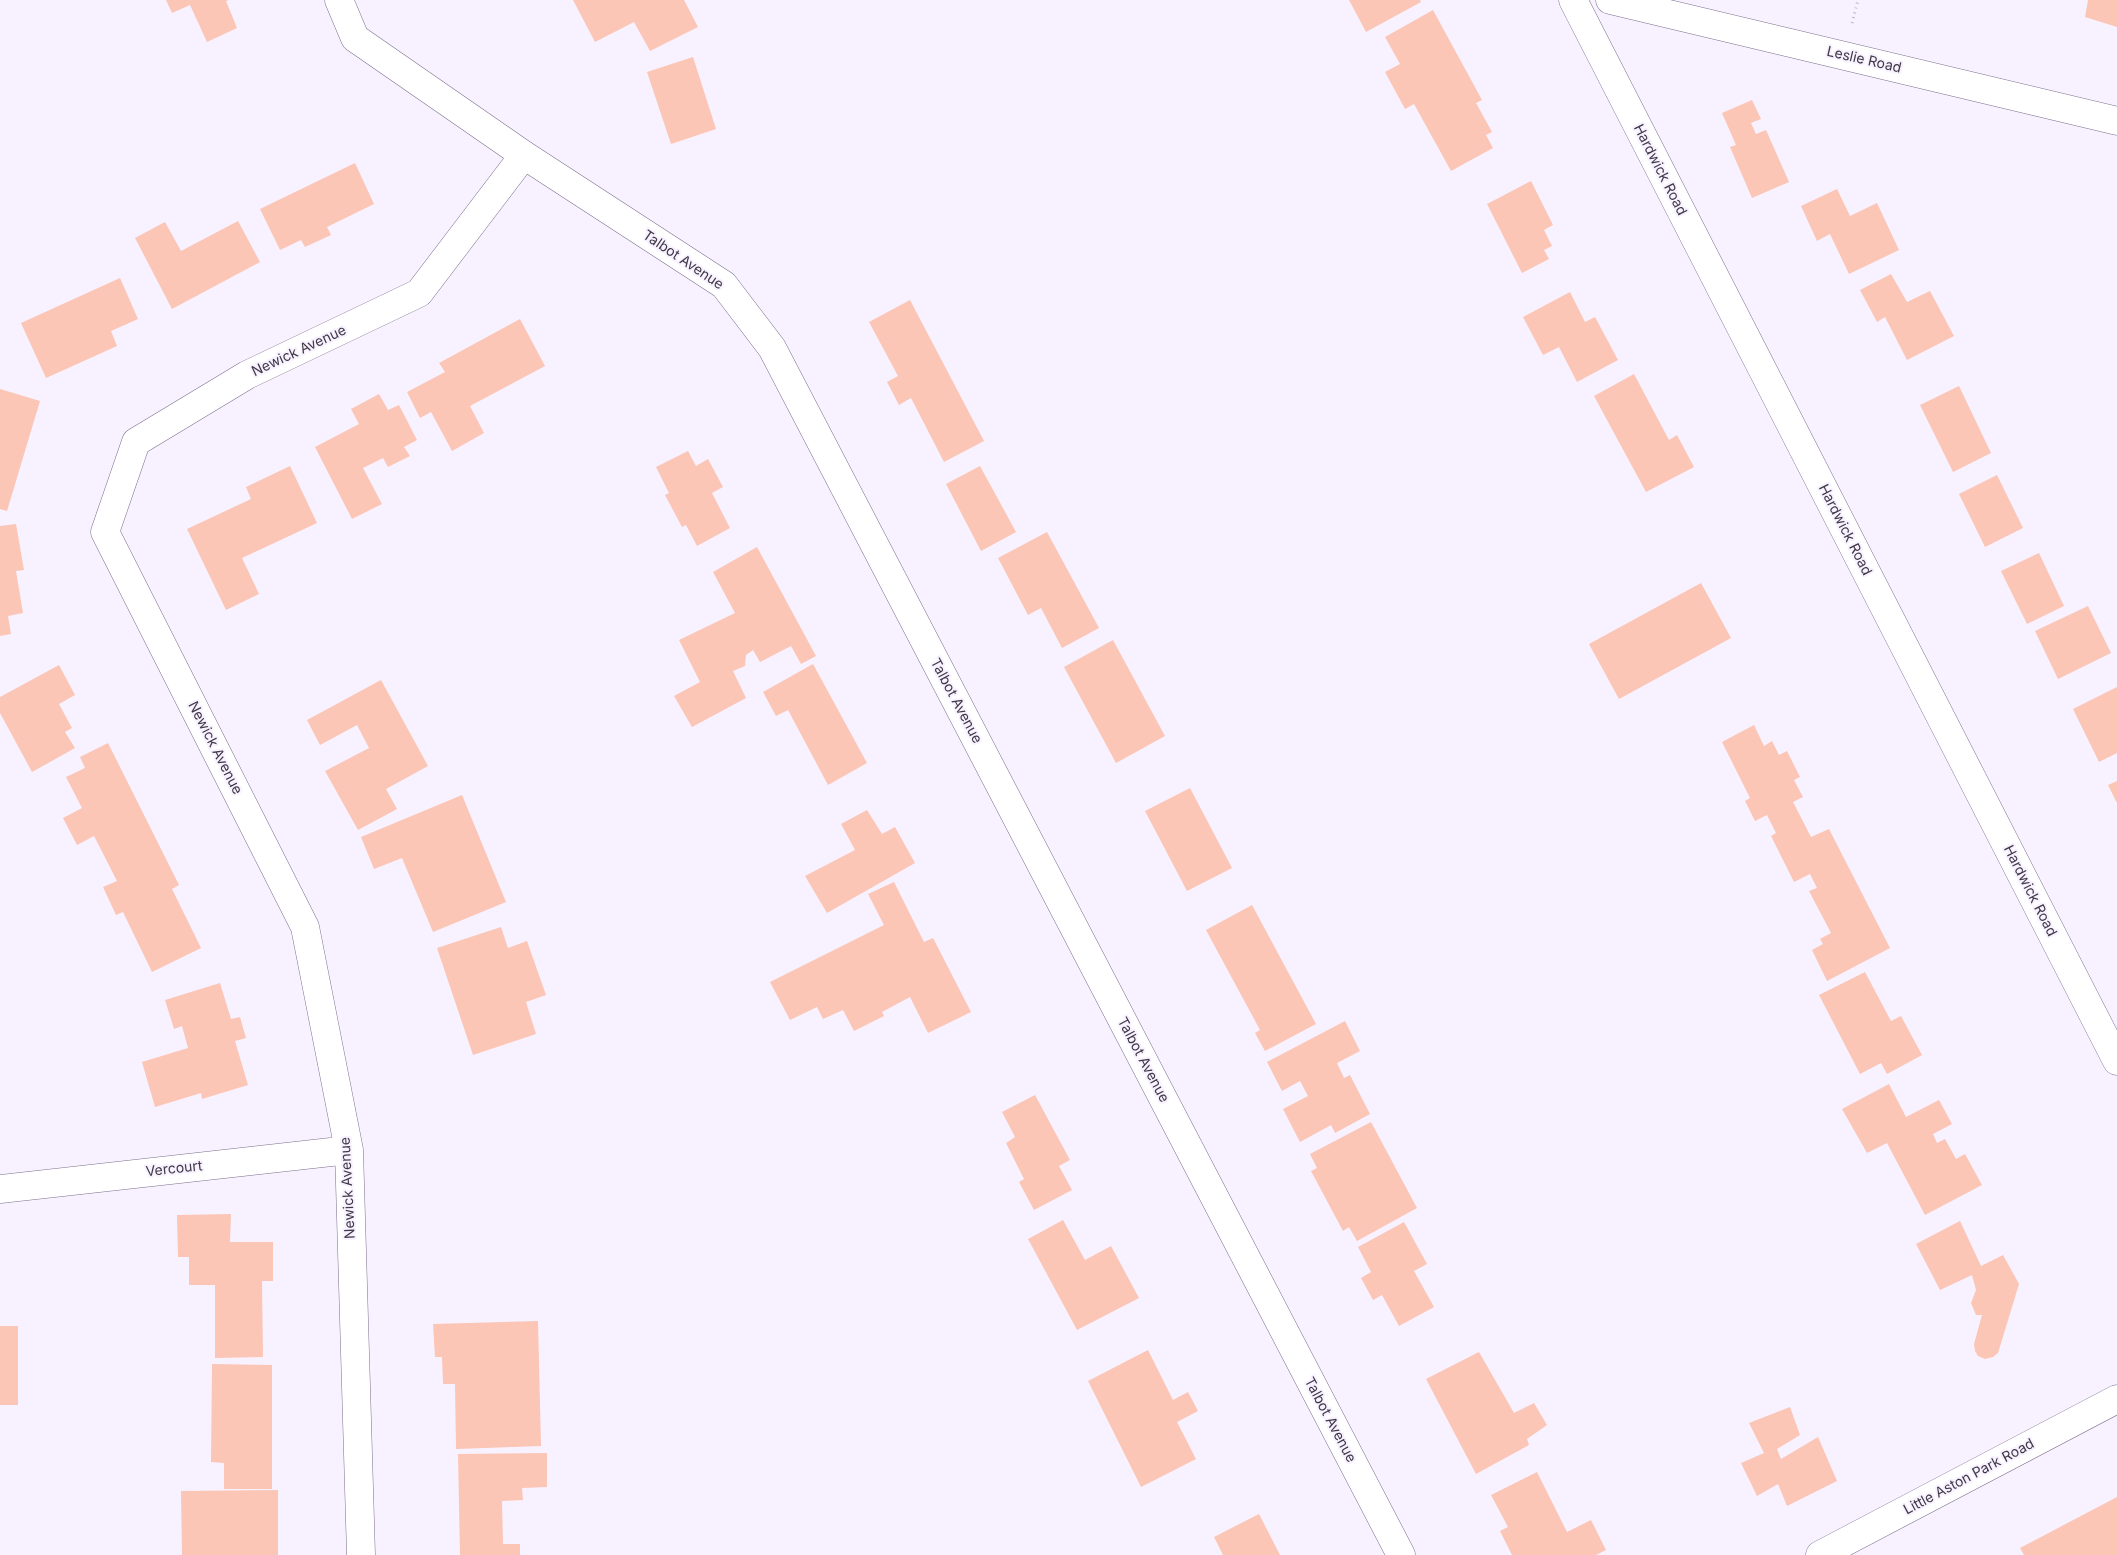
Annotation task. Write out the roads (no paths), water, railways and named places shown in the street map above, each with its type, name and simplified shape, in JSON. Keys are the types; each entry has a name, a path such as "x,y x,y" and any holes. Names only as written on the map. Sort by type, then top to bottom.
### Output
{"street":[{"name":"Talbot Avenue","path":"339,0 355,38 524,155 724,285 772,348 1401,1555"},
{"name":"Hardwick Road","path":"1573,0 2117,1061"},
{"name":"Leslie Road","path":"1610,0 2117,121"},
{"name":"Newick Avenue","path":"361,1555 349,1150 305,926 105,532 136,442 247,375 419,293 524,155"},
{"name":"Vercourt","path":"0,1189 349,1150"},
{"name":"Little Aston Park Road","path":"1820,1555 2117,1399"}]}
